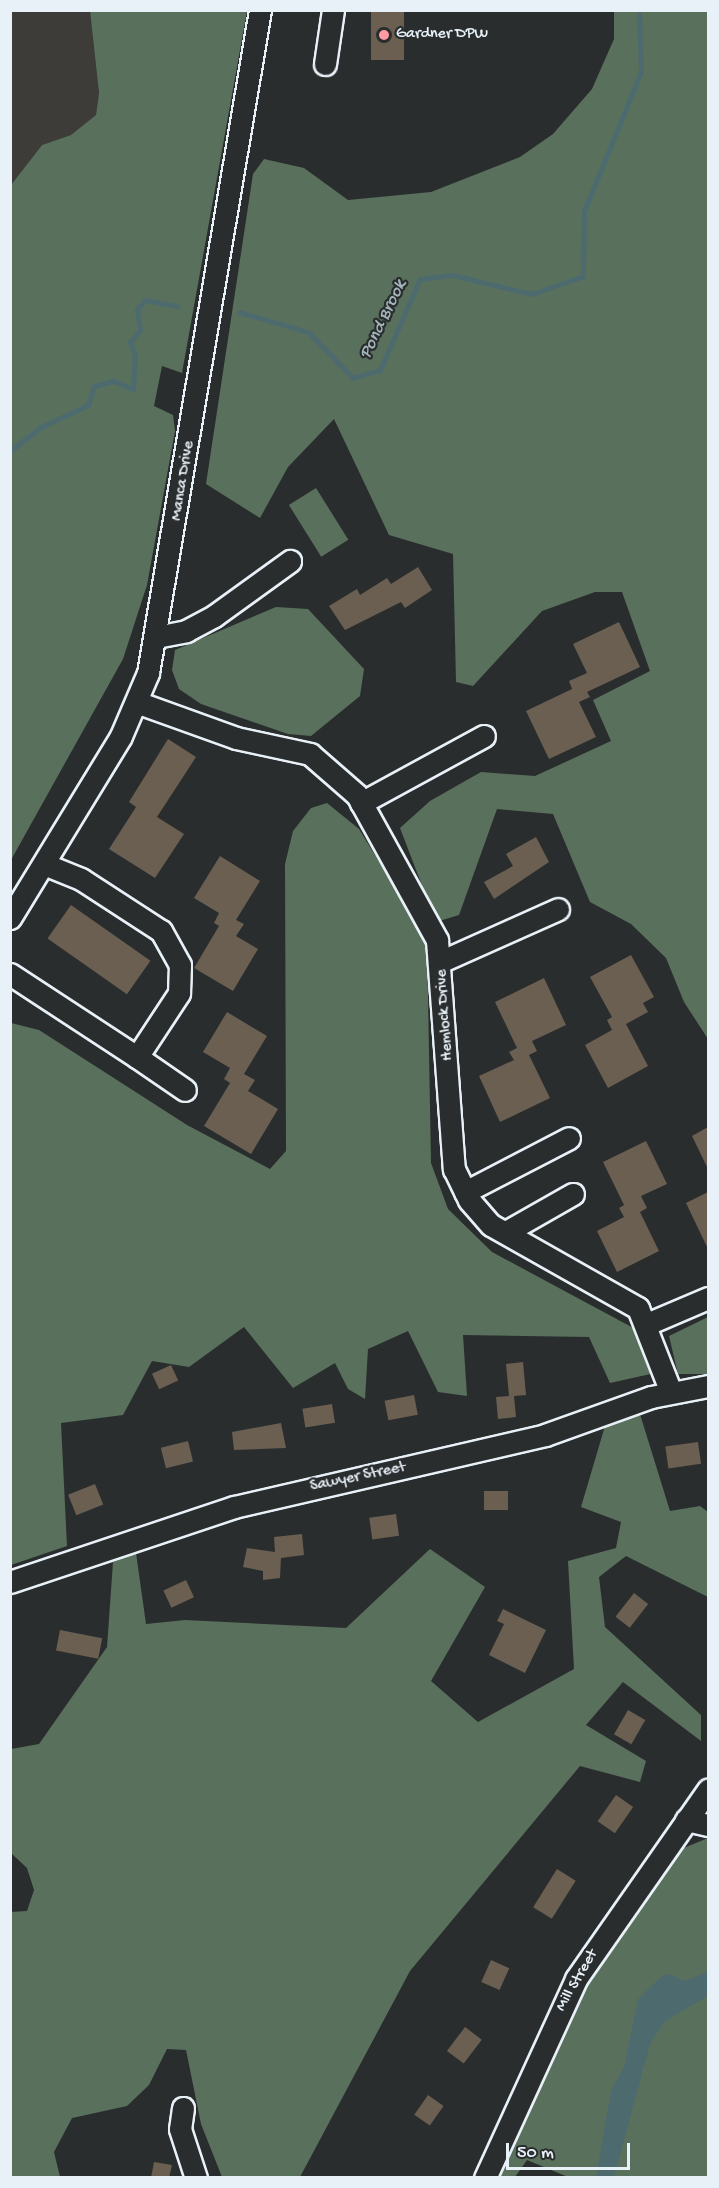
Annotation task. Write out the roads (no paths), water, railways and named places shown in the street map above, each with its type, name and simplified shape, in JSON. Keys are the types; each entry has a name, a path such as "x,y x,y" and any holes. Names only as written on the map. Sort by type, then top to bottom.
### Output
{"street":[{"name":"Manca Drive","path":"10,918 139,704 156,637 260,10"},
{"path":"325,64 333,10"},
{"path":"156,637 186,631 214,616 290,561"},
{"name":"Hemlock Drive","path":"139,704 259,744 310,754 361,803 437,940 442,961 451,1144 454,1169 465,1192 491,1225 638,1308 647,1324 671,1392"},
{"path":"361,803 484,736"},
{"path":"44,864 128,907 161,931 173,948 180,965 179,993 136,1056"},
{"path":"442,961 558,909"},
{"path":"10,974 185,1089"},
{"path":"465,1192 568,1138"},
{"path":"506,1232 573,1194"},
{"path":"647,1324 708,1298"},
{"name":"Sawyer Street","path":"10,1582 206,1515 545,1435 671,1392 708,1386"},
{"name":"Mill Street","path":"485,2178 576,1979 708,1790"},
{"path":"686,1820 708,1825"},
{"path":"183,2108 180,2129 196,2178"}],"water":[{"path":"708,1972 708,1996 665,2021 650,2044 614,2177 596,2177 611,2090 624,2067 638,1999 662,1976 671,1974 683,1981"}],"waterway":[{"name":"Pond Brook","path":"239,312 308,332 353,378 380,370 420,279 452,275 532,294 583,276 584,211 641,72 639,10"},
{"name":"Pond Brook","path":"10,451 41,427 88,405 94,386 114,381 133,389 135,355 130,342 140,330 137,309 145,300 177,306"}],"place":[{"name":"Gardner DPW","path":"384,35"}]}
